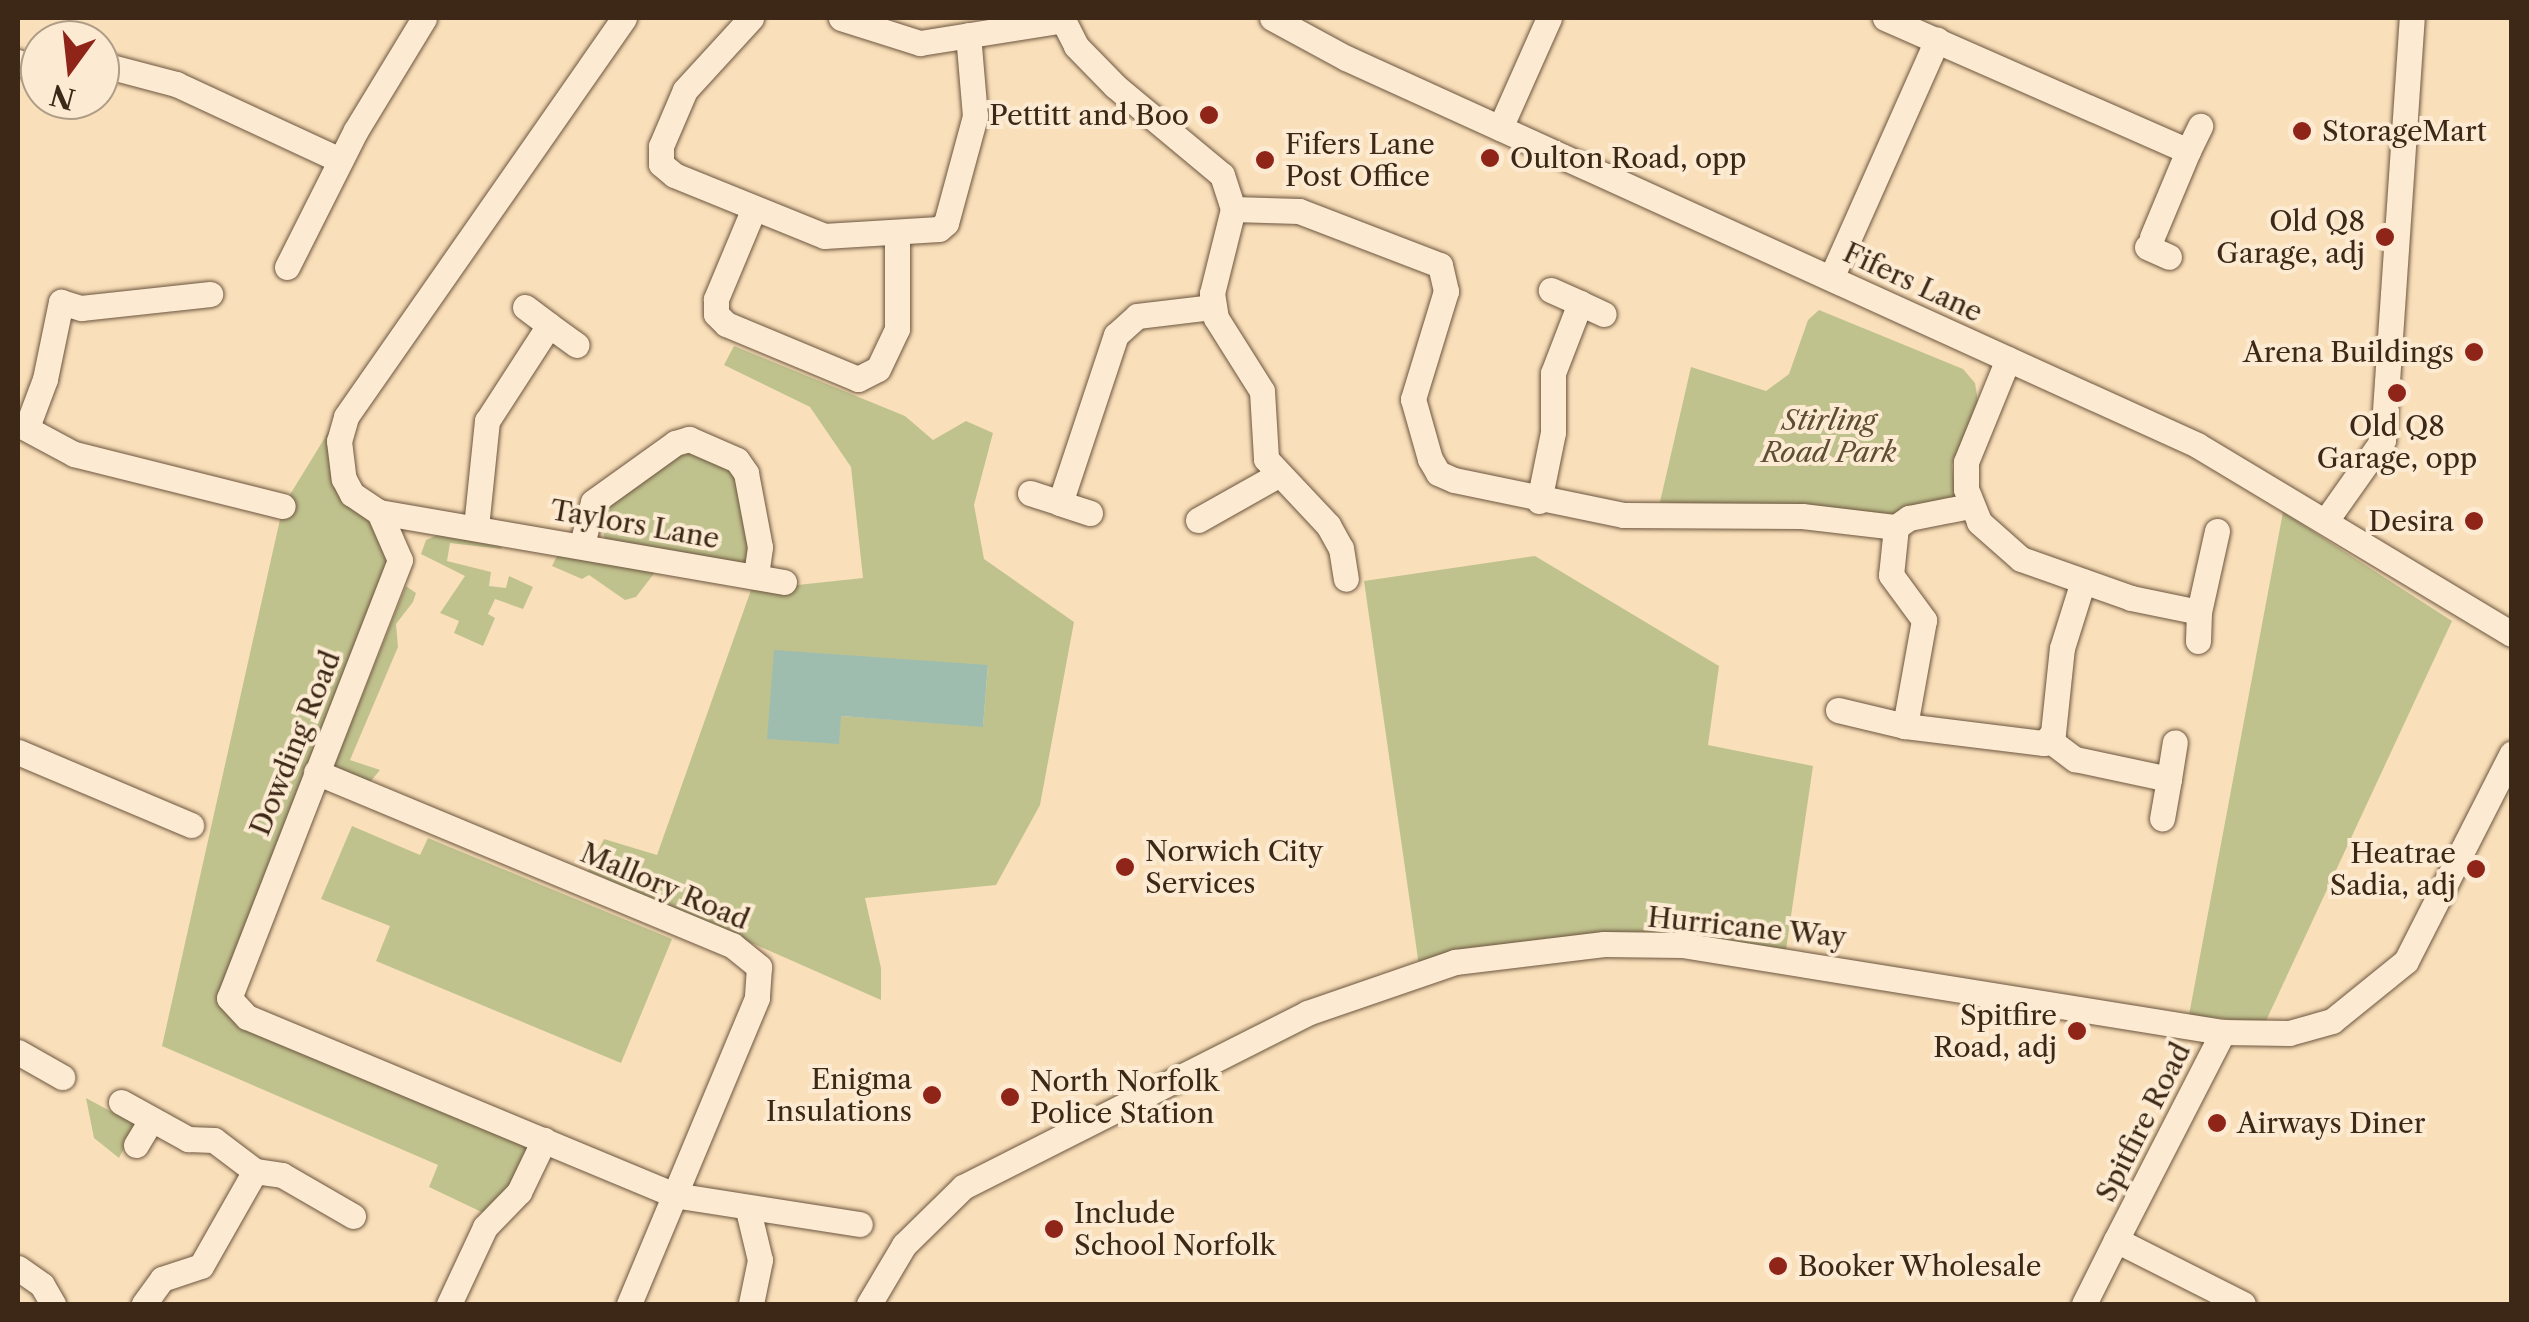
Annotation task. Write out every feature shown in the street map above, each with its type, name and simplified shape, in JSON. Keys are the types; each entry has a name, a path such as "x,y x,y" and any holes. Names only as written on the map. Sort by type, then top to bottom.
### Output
{"street":[{"path":"287,267 340,160 424,18"},
{"path":"400,560 379,512 352,494 344,479 339,440 346,417 624,18"},
{"path":"750,18 684,90 659,158 674,176 824,236 897,232 946,223 975,116 968,35"},
{"path":"841,18 892,27 920,42 1063,19 1076,46 1114,86 1207,157 1222,175 1233,209 1214,307 1262,391 1262,438 1276,476 1328,526 1341,548 1346,579"},
{"name":"Fifers Lane","path":"1272,18 1500,128 2196,445 2327,519 2512,634"},
{"path":"1500,128 1548,18"},
{"path":"1885,18 2188,151"},
{"path":"2327,519 2383,440 2412,18"},
{"path":"1831,278 1937,40"},
{"path":"120,69 176,84 340,160"},
{"path":"2156,247 2200,126"},
{"path":"754,208 716,299 716,314 726,324 858,380 878,370 897,328 897,232"},
{"path":"1233,209 1300,212 1440,266 1446,291 1414,390 1430,459 1438,473 1454,480 1487,482 1540,502 1623,515 1802,516 1896,527 1909,518 1970,506"},
{"path":"198,290 81,308 61,302 46,379 22,425 74,454 282,506"},
{"path":"1551,290 1604,314"},
{"path":"1540,502 1553,432 1553,373 1580,303"},
{"path":"525,307 577,345"},
{"path":"1060,503 1124,324 1137,316 1214,307"},
{"path":"476,527 487,422 549,326"},
{"path":"2008,359 1971,442 1970,506 2006,552 2083,581 2198,612"},
{"path":"582,544 593,502 675,443 689,439 737,460 746,473 760,547 756,577"},
{"path":"1198,520 1234,513 1276,476"},
{"path":"1030,492 1090,513"},
{"name":"Taylors Lane","path":"379,512 582,544 784,582"},
{"name":"Dowding Road","path":"420,518 229,985 236,1010 674,1194 748,1210 785,1204 860,1224"},
{"path":"1896,527 1891,574 1924,620 1904,726"},
{"path":"2198,641 2198,612 2217,532"},
{"path":"2048,739 2066,634 2083,581"},
{"path":"1838,710 1904,726 2036,744 2048,739"},
{"path":"2048,739 2075,759 2169,779"},
{"path":"2162,818 2175,742"},
{"path":"18,752 191,825"},
{"name":"Hurricane Way","path":"869,1304 904,1245 963,1187 1307,1014 1455,962 1584,946 1682,945 2223,1032 2289,1033 2332,1022 2406,961 2512,753"},
{"name":"Mallory Road","path":"316,772 750,955 762,972 757,998 629,1304"},
{"name":"Spitfire Road","path":"2084,1304 2223,1032"},
{"path":"32,1054 62,1077"},
{"path":"121,1102 188,1139 214,1140 255,1171 282,1176 344,1203"},
{"path":"136,1146 151,1120"},
{"path":"448,1304 484,1227 519,1192 544,1140"},
{"path":"144,1304 162,1279 201,1266 255,1171"},
{"path":"748,1210 760,1260 751,1304"},
{"path":"2116,1240 2243,1304"},
{"path":"18,1268 42,1285 53,1304"}],"green space":[{"name":"Stirling Road Park","path":"1819,310 1963,369 1975,383 1978,402 1952,465 1955,496 1895,515 1660,502 1691,367 1766,391 1789,374 1808,320"},
{"path":"734,346 905,416 933,440 966,421 993,433 974,505 984,559 1074,622 1040,805 996,885 865,898 881,968 881,1000 588,871 604,839 657,855 751,590 863,578 851,467 810,407 724,365","holes":["988,666 983,726 841,716"]},
{"path":"340,413 338,459 400,560 229,998 544,1140 492,1217 429,1187 438,1165 162,1046 283,506"},
{"path":"684,448 732,466 756,543 745,563 605,542 600,507"},
{"path":"2283,512 2452,621 2265,1023 2189,1015"},
{"path":"440,534 499,544 502,549 450,543 447,561 491,572 489,586 506,588 509,576 533,587 523,609 495,599 488,614 495,618 483,646 454,633 459,621 440,613 465,576 421,554 426,540"},
{"path":"560,550 656,571 636,597 625,600 589,575 582,579 552,566"},
{"path":"1535,556 1719,666 1708,745 1813,766 1785,957 1682,945 1420,973 1364,581"},
{"path":"406,586 416,593 396,624 398,647 350,760 380,770 366,787 334,766"},
{"path":"352,826 420,855 428,838 672,939 621,1063 376,961 390,926 321,899"},
{"path":"86,1098 136,1125 119,1158 94,1138"}],"shaded area":[{"path":"774,650 988,665 983,727 841,716 839,744 767,739"}],"place":[{"name":"Pettitt and Boo","path":"1209,115"},
{"name":"StorageMart","path":"2302,131"},
{"name":"Oulton Road, opp","path":"1490,158"},
{"name":"Fifers Lane Post Office","path":"1265,160"},
{"name":"Old Q8 Garage, adj","path":"2385,237"},
{"name":"Arena Buildings","path":"2474,352"},
{"name":"Old Q8 Garage, opp","path":"2397,393"},
{"name":"Desira","path":"2474,521"},
{"name":"Norwich City Services","path":"1125,867"},
{"name":"Heatrae Sadia, adj","path":"2476,869"},
{"name":"Spitfire Road, adj","path":"2077,1031"},
{"name":"Enigma Insulations","path":"932,1095"},
{"name":"North Norfolk Police Station","path":"1010,1097"},
{"name":"Airways Diner","path":"2217,1123"},
{"name":"Include School Norfolk","path":"1054,1229"},
{"name":"Booker Wholesale","path":"1778,1266"}]}
